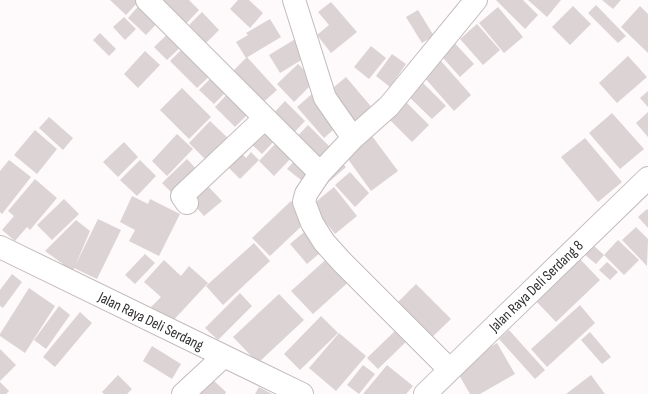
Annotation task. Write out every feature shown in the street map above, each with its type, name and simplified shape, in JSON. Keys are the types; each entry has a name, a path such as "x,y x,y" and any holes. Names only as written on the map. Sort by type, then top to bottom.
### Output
{"street":[{"path":"147,0 320,173"},
{"path":"294,0 325,98 353,138"},
{"path":"449,369 342,262 324,242 309,216 304,202 306,194 320,173 353,138 389,106 476,0"},
{"path":"187,203 182,196 265,118"},
{"name":"Jalan Raya Deli Serdang 8","path":"425,394 449,369 648,178"},
{"name":"Jalan Raya Deli Serdang","path":"0,247 223,357 302,394"},
{"path":"183,394 223,357"}],"building":[{"path":"110,0 140,0 126,15"},
{"path":"148,0 189,0 199,10 180,30"},
{"path":"238,0 249,0 263,13 250,28 230,9"},
{"path":"496,0 523,0 538,15 525,29"},
{"path":"528,0 561,0 547,17"},
{"path":"602,0 621,0 613,9"},
{"path":"142,2 161,19 146,35 128,18"},
{"path":"331,2 357,32 331,53 317,35 329,25 318,12"},
{"path":"596,5 626,36 618,43 588,13"},
{"path":"573,6 591,24 570,45 552,27"},
{"path":"640,6 648,14 648,53 621,27"},
{"path":"498,7 523,37 504,53 479,23"},
{"path":"418,10 434,36 422,43 406,17"},
{"path":"202,12 219,30 206,43 189,25"},
{"path":"124,17 136,29 125,40 113,27"},
{"path":"270,19 281,37 246,58 236,42 248,35 246,33"},
{"path":"477,24 500,50 483,65 460,39"},
{"path":"173,29 185,43 167,60 154,47"},
{"path":"100,33 116,49 109,56 93,40"},
{"path":"297,38 308,56 280,73 269,55"},
{"path":"451,39 474,64 460,77 437,51"},
{"path":"187,44 215,71 197,88 170,61"},
{"path":"371,46 386,58 369,79 354,67"},
{"path":"145,51 160,65 138,88 124,74"},
{"path":"392,54 406,64 390,87 376,76"},
{"path":"628,56 647,77 617,103 599,83"},
{"path":"247,57 277,90 260,105 230,74"},
{"path":"441,61 471,95 454,111 424,77"},
{"path":"298,64 315,81 294,102 277,84"},
{"path":"217,72 231,87 214,104 199,90"},
{"path":"346,77 374,110 354,126 327,93"},
{"path":"420,80 446,106 432,119 406,94"},
{"path":"182,88 211,117 189,139 160,110"},
{"path":"231,90 252,110 235,127 215,107"},
{"path":"648,91 648,107 640,98"},
{"path":"313,93 340,124 324,138 297,107"},
{"path":"401,97 429,125 412,142 384,114"},
{"path":"285,101 305,121 288,139 268,119"},
{"path":"648,112 648,137 636,123"},
{"path":"612,113 644,149 620,169 589,133"},
{"path":"49,117 73,138 63,150 39,128"},
{"path":"210,121 232,142 210,164 189,143"},
{"path":"265,124 278,137 262,154 249,142"},
{"path":"308,125 331,148 317,163 293,141"},
{"path":"35,130 57,149 37,174 14,155"},
{"path":"177,134 193,149 167,176 152,161"},
{"path":"372,136 398,171 371,191 345,155"},
{"path":"585,138 622,182 598,202 561,157"},
{"path":"278,141 293,156 274,176 259,161"},
{"path":"124,142 138,157 118,177 103,162"},
{"path":"235,147 246,158 251,152 259,160 240,179 222,161"},
{"path":"298,157 311,169 301,180 287,169"},
{"path":"187,159 201,174 177,198 162,183"},
{"path":"9,160 31,177 2,214 0,212 0,171"},
{"path":"140,160 156,176 137,196 120,180"},
{"path":"340,161 346,167 322,188"},
{"path":"350,172 369,193 355,207 335,185"},
{"path":"35,179 57,198 30,230 27,227 15,241 2,230 14,216 8,211"},
{"path":"205,183 222,201 204,216 188,198"},
{"path":"334,187 357,216 335,234 312,205"},
{"path":"132,196 148,204 150,199 180,214 159,256 129,241 135,230 120,222"},
{"path":"64,199 79,214 52,240 37,225"},
{"path":"291,201 308,220 270,256 252,238"},
{"path":"647,209 648,210 648,228 638,217"},
{"path":"98,219 121,230 97,279 74,268"},
{"path":"76,220 90,231 72,273 62,268 63,264 45,251"},
{"path":"310,227 327,247 307,264 290,244"},
{"path":"636,227 648,239 647,266 622,240"},
{"path":"618,240 639,260 624,275 604,255"},
{"path":"254,243 270,261 223,305 206,286"},
{"path":"593,245 604,255 596,264 584,254"},
{"path":"145,254 155,263 135,284 125,275"},
{"path":"332,254 353,278 313,314 291,291"},
{"path":"579,258 600,280 556,322 535,300"},
{"path":"164,260 181,276 189,266 208,283 170,324 151,307 161,297 144,282"},
{"path":"607,262 618,272 610,280 599,270"},
{"path":"12,274 22,282 3,308 0,306 0,290"},
{"path":"416,284 451,319 425,344 391,309"},
{"path":"29,288 55,306 25,353 0,336 0,334"},
{"path":"240,293 252,306 218,340 205,328"},
{"path":"279,294 304,320 258,363 233,337"},
{"path":"580,305 595,323 547,367 531,349"},
{"path":"59,306 70,315 46,349 34,340"},
{"path":"80,312 92,323 55,367 43,357"},
{"path":"321,316 338,333 300,370 284,354"},
{"path":"397,329 408,340 378,369 367,358"},
{"path":"509,330 545,370 535,379 499,339"},
{"path":"590,332 611,357 602,364 581,340"},
{"path":"339,333 366,356 336,391 309,368"},
{"path":"497,343 515,374 480,394 470,394 455,368"},
{"path":"152,346 181,364 172,379 143,361"},
{"path":"0,349 16,365 0,381"},
{"path":"363,365 375,374 359,394 347,385"},
{"path":"387,365 413,386 406,394 363,394"},
{"path":"118,375 132,389 127,394 104,394 102,392"},
{"path":"591,375 605,394 566,394"},
{"path":"212,379 226,392 225,394 198,394"},
{"path":"0,382 9,391 6,394 0,394"},
{"path":"259,387 272,394 255,394"}]}
